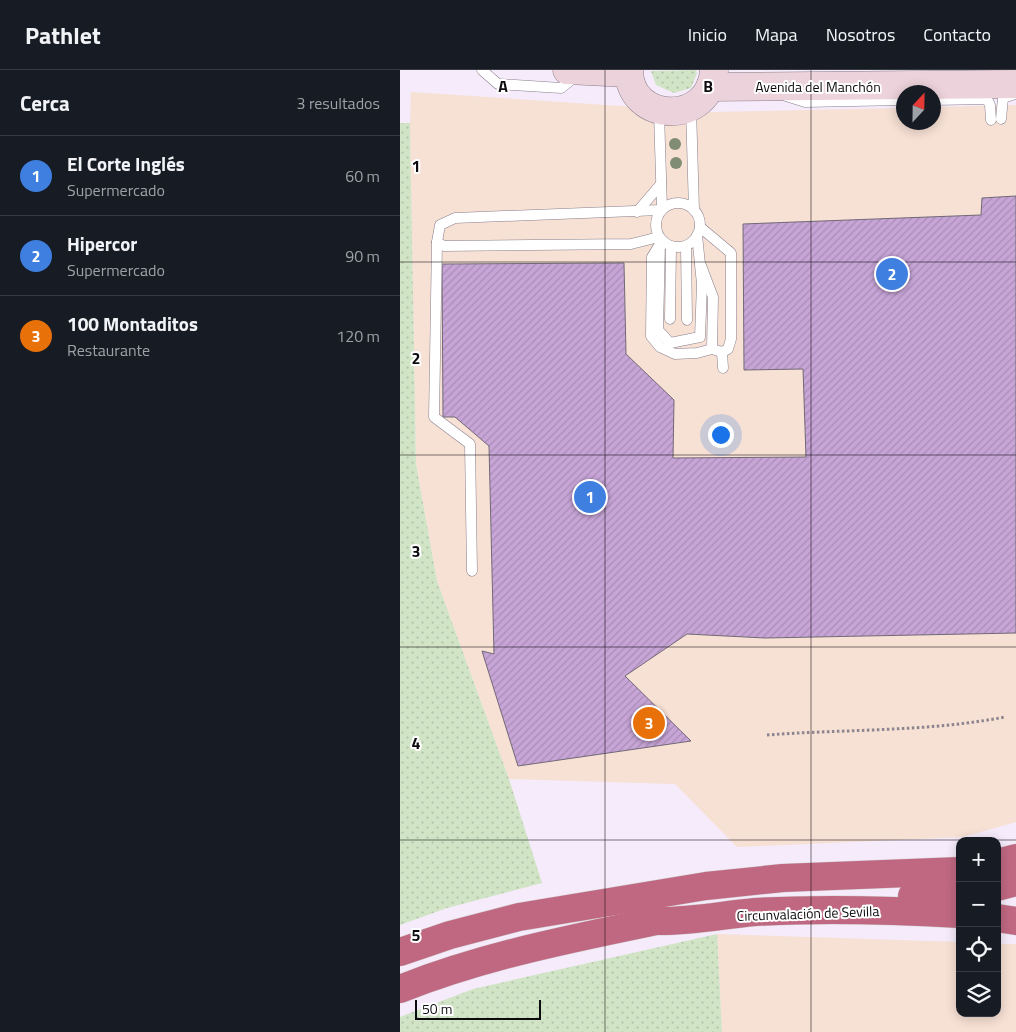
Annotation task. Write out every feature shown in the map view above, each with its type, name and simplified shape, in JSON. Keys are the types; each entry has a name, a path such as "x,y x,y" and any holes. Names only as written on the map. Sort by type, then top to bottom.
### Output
{"highway":[{"path":"1001,862 1016,858"},
{"path":"400,952 519,917 583,905 783,878 956,871"},
{"path":"1001,886 1016,882"},
{"path":"400,989 471,963 526,948 656,921 672,911 766,899 956,893"},
{"name":"Circunvalación de Sevilla","path":"656,921 673,921 755,912 845,910 956,914"},
{"path":"1001,918 1016,920"}],"main road":[{"path":"575,70 628,71 631,85 638,96 648,105 670,112 691,107 702,99 712,78"},
{"name":"Avenida del Manchón","path":"712,78 757,87 1016,84"}],"lane":[{"path":"482,70 498,84 561,88 575,70"},
{"path":"757,87 805,102 896,100"},
{"path":"941,100 987,99 996,120 1003,98 1016,94"},
{"path":"691,107 694,210"},
{"path":"659,110 661,210 655,226 663,242 670,319"},
{"path":"637,212 661,184"},
{"path":"472,571 470,444 434,417 437,242 440,225 455,218 637,212 661,210 674,202 688,205 699,218 702,284 700,337 670,343 658,330 663,242"},
{"path":"687,320 686,246 699,231"},
{"path":"663,242 652,257 651,336 660,347 676,354 728,349 731,339 730,253 699,231"},
{"path":"437,242 444,246 663,242 686,246"},
{"path":"700,263 713,297 717,351 723,368"}],"path":[{"path":"767,735 845,729 926,728 966,724 1005,717"}],"shaded area":[{"path":"411,92 711,112 896,108 896,130 941,130 941,107 1016,105 1016,822 963,837 737,847 675,784 509,779 437,581 416,463"},
{"path":"717,934 956,942 956,1017 1001,1017 1001,944 1016,944 1016,1032 722,1032"}],"green space":[{"path":"696,70 697,73 691,88 674,93 656,85 651,71"},
{"path":"400,123 410,123 416,464 437,581 509,779 542,883 447,908 400,925"},
{"path":"717,934 722,1032 400,1032 400,1017 473,989"}],"building":[{"path":"1016,196 1016,633 765,638 687,634 625,676 691,741 518,766 482,651 494,654 489,446 455,417 443,417 442,264 624,263 626,354 674,400 673,458 806,457 803,369 744,370 743,224 981,215 982,198"}],"place":[{"name":"Hipercor","path":"892,274"},
{"name":"El Corte Inglés","path":"590,497"},
{"name":"100 Montaditos","path":"649,723"}]}
